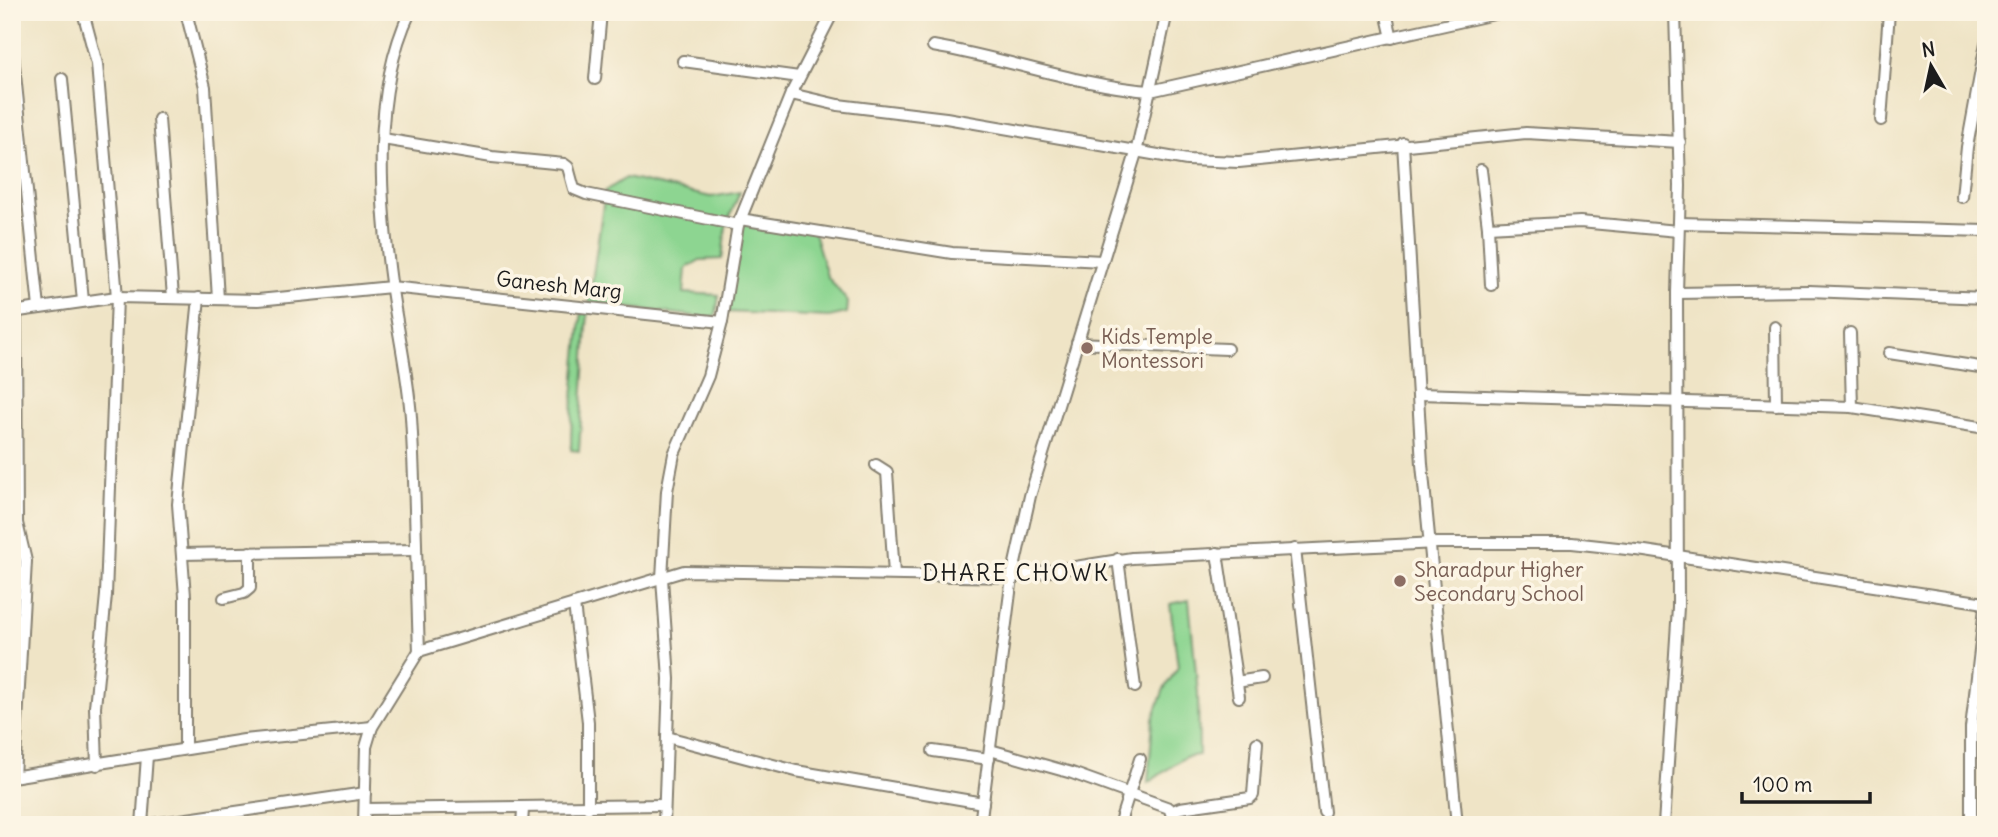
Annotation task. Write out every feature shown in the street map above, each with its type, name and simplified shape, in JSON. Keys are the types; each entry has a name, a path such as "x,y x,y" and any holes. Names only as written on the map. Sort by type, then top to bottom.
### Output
{"street":[{"path":"83,12 97,64 117,297 106,595 95,707 97,765"},
{"path":"186,12 205,87 218,299"},
{"path":"365,825 366,747 372,727 419,651 411,415 391,287 383,139 389,80 403,27 410,12"},
{"path":"595,79 601,12"},
{"path":"664,825 669,679 662,578 667,491 674,454 708,376 722,322 739,222 791,94 833,12"},
{"path":"980,825 1012,577 1030,496 1136,153 1167,12"},
{"path":"1385,12 1392,38"},
{"path":"933,46 975,53 1121,88 1150,91 1503,12"},
{"path":"1664,825 1678,607 1677,293 1680,142 1675,12"},
{"path":"1881,120 1889,12"},
{"path":"1962,197 1967,146 1986,43"},
{"path":"12,45 27,170 39,308"},
{"path":"683,61 799,77"},
{"path":"62,79 83,301"},
{"path":"791,94 838,105 946,118 1136,153 1239,162 1403,143 1546,132 1680,142"},
{"path":"159,119 173,297"},
{"path":"383,139 492,157 564,164 568,167 574,189 586,194 739,222 952,253 1102,261"},
{"path":"1403,143 1430,543 1457,825"},
{"path":"1481,170 1491,285"},
{"path":"1488,227 1580,222 1679,227 1986,231"},
{"name":"Ganesh Marg","path":"14,312 117,297 258,300 391,287 722,322"},
{"path":"1677,293 1809,291 1986,298"},
{"path":"185,749 183,554 178,505 199,298"},
{"path":"14,312 17,523 26,561 13,777 185,749 372,727"},
{"path":"1775,327 1776,405"},
{"path":"1850,333 1852,407"},
{"path":"1077,342 1227,349"},
{"path":"1889,353 1986,368"},
{"path":"1419,394 1852,407 1986,428"},
{"path":"876,465 887,472 894,575"},
{"path":"419,651 684,571 1012,577 1118,559 1217,553 1430,543 1572,544 1985,601 1971,728 1971,825"},
{"path":"183,554 415,550"},
{"path":"1296,550 1324,811"},
{"path":"224,598 244,593 250,588 250,552"},
{"path":"1217,553 1239,697"},
{"path":"1118,559 1135,687"},
{"path":"574,604 588,722 588,808"},
{"path":"1236,682 1262,678"},
{"path":"1971,728 1986,729"},
{"path":"667,737 796,771 983,803"},
{"path":"933,751 989,755 1072,773 1171,812 1180,808 1250,799 1253,795 1257,743"},
{"path":"146,756 144,825 365,793"},
{"path":"1119,825 1140,759"},
{"path":"365,809 523,809 664,805"},
{"path":"523,809 523,825"},
{"path":"1171,812 1171,825"}],"green space":[{"path":"626,178 711,197 740,192 726,226 722,259 700,260 686,268 684,293 719,295 716,315 711,318 589,303 605,191"},
{"path":"742,214 813,229 827,276 848,302 847,313 829,317 727,312"},
{"path":"582,310 588,311 579,451 571,450 571,432"},
{"path":"1189,600 1198,693 1199,755 1185,757 1148,783 1153,719 1164,689 1178,667 1170,604"}],"place":[{"name":"Kids Temple Montessori","path":"1087,348"},
{"name":"Sharadpur Higher Secondary School","path":"1400,581"}],"district":[{"name":"DHARE CHOWK","path":"1016,572"}]}
